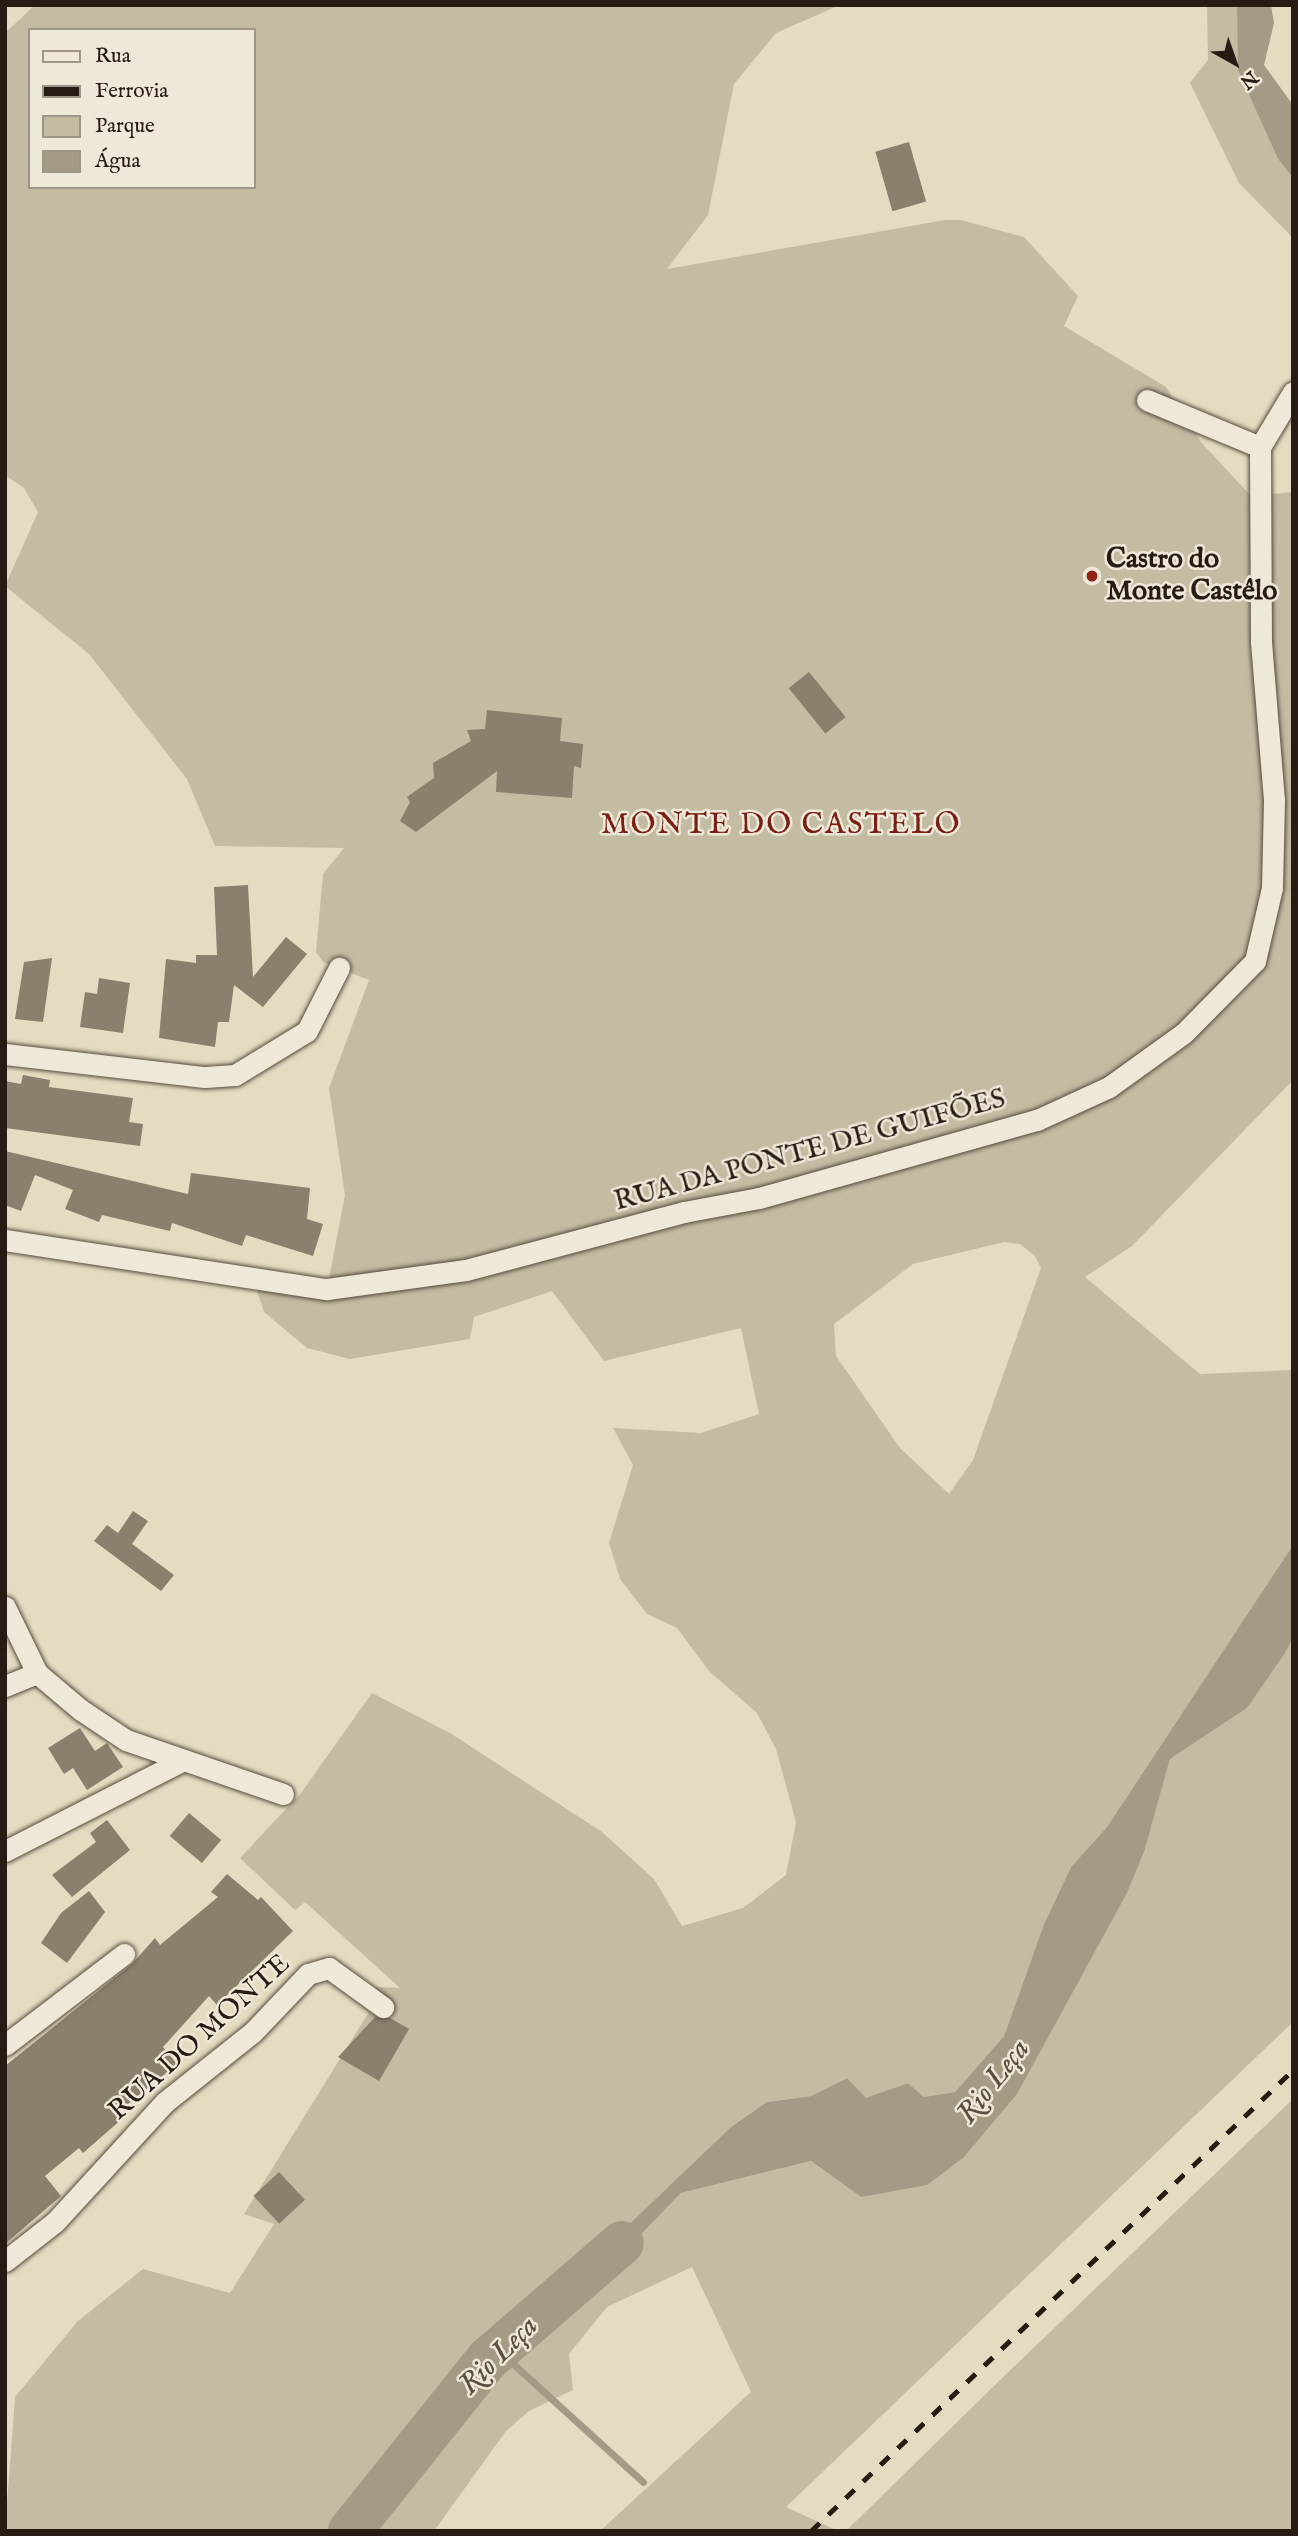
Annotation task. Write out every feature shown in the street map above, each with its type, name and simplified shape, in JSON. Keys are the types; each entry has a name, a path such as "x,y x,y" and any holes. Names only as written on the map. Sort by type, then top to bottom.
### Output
{"street":[{"path":"1147,401 1261,447 1293,392"},
{"name":"RUA DA PONTE DE GUIFÕES","path":"5,1240 327,1289 466,1270 684,1212 759,1198 1037,1120 1109,1087 1184,1033 1255,961 1272,888 1274,800 1261,642 1261,447"},
{"path":"5,1054 205,1077 235,1075 307,1031 339,968"},
{"path":"5,1607 37,1673 81,1710 125,1740 282,1794"},
{"path":"5,1686 37,1673"},
{"path":"5,1851 182,1760"},
{"path":"5,2045 124,1954"},
{"name":"RUA DO MONTE","path":"5,2261 55,2222 164,2102 253,2032 308,1974 329,1968 383,2007"}],"green space":[{"path":"35,5 840,5 776,33 734,84 708,215 667,269 945,220 961,220 1024,237 1078,296 1064,326 1166,387 1201,442 1251,496 1293,492 1293,1080 1132,1246 1085,1277 1200,1374 1293,1370 1293,1545 1107,1827 1071,1867 1044,1924 1004,2036 955,2092 924,2097 908,2083 865,2099 847,2078 811,2096 767,2102 731,2127 575,2277 582,2294 681,2193 811,2161 861,2197 1073,1988 1127,1893 1144,1851 1170,1759 1247,1708 1293,1637 1293,2022 786,2507 838,2531 600,2531 751,2392 692,2267 607,2307 569,2354 573,2390 529,2411 506,2431 434,2531 5,2531 15,2397 78,2321 143,2269 230,2293 274,2224 244,2214 369,2012 376,1987 400,1988 305,1902 295,1910 240,1858 301,1793 372,1693 450,1733 602,1832 654,1879 682,1926 743,1908 786,1875 796,1822 776,1749 757,1713 709,1671 677,1628 647,1614 620,1579 609,1543 633,1465 613,1428 701,1433 759,1414 741,1328 604,1361 552,1291 474,1317 470,1339 350,1359 307,1348 264,1312 253,1277 327,1289 345,1195 329,1088 369,980 323,962 316,952 323,874 344,848 215,846 187,779 89,654 5,586 38,512 24,488 5,475 5,33","holes":["1004,1242 1020,1244 1035,1256 1041,1268 973,1460 949,1494 900,1448 836,1356 834,1324 913,1264"]},
{"path":"1207,5 1237,5 1239,70 1278,159 1293,178 1293,238 1239,183 1190,83 1208,60"},
{"path":"1293,2099 1293,2531 846,2531 999,2381"}],"water":[{"path":"1237,5 1271,5 1274,23 1264,65 1293,105 1293,178 1278,159 1238,70"},
{"path":"1293,1545 1293,1637 1285,1653 1247,1708 1170,1759 1144,1852 1127,1893 1017,2094 963,2158 927,2185 861,2197 811,2161 681,2193 582,2295 575,2276 731,2127 767,2102 811,2096 847,2078 866,2098 908,2083 924,2097 955,2092 1004,2036 1044,1924 1071,1867 1107,1827"}],"building":[{"path":"909,142 926,202 892,211 875,152"},
{"path":"809,672 846,717 825,733 789,688"},
{"path":"487,710 562,718 560,741 583,744 581,768 574,766 572,798 496,792 497,771 416,832 400,821 410,802 407,797 434,778 433,763 471,741 467,730 485,729"},
{"path":"248,885 253,977 286,937 307,954 263,1007 234,985 229,1022 218,1022 215,1047 159,1038 166,959 196,963 196,955 217,955 214,887"},
{"path":"52,958 43,1022 15,1019 24,962"},
{"path":"99,978 130,983 123,1033 80,1027 85,992 97,994"},
{"path":"23,1075 50,1080 49,1087 133,1098 129,1122 143,1124 140,1146 5,1128 5,1081 21,1084"},
{"path":"5,1151 188,1194 191,1173 310,1188 307,1219 323,1224 313,1256 246,1235 242,1246 172,1223 170,1231 102,1215 99,1222 65,1209 73,1190 35,1175 21,1211 5,1205"},
{"path":"133,1511 148,1521 132,1544 174,1575 161,1591 94,1541 107,1525 118,1533"},
{"path":"80,1728 95,1751 107,1743 123,1767 87,1790 73,1768 64,1774 48,1748"},
{"path":"189,1813 221,1840 202,1863 170,1836"},
{"path":"107,1820 130,1850 72,1897 52,1875 96,1842 90,1833"},
{"path":"227,1874 258,1900 261,1897 293,1931 217,2005 209,1996 163,2047 177,2064 117,2113 122,2119 83,2153 79,2148 45,2176 61,2196 5,2244 5,2066 132,1964 155,1938 160,1945 218,1897 211,1892"},
{"path":"89,1891 105,1912 67,1963 41,1943 61,1913"},
{"path":"375,2017 390,2018 409,2029 379,2081 338,2057"},
{"path":"279,2172 305,2200 279,2224 253,2196"}],"waterway":[{"name":"Rio Leça","path":"350,2531 488,2359 622,2243"},
{"path":"498,2350 643,2482"}],"railway":[{"path":"811,2531 1293,2070"}],"place":[{"name":"Castro do Monte Castêlo","path":"1092,576"}],"district":[{"name":"MONTE DO CASTELO","path":"781,825"}]}
